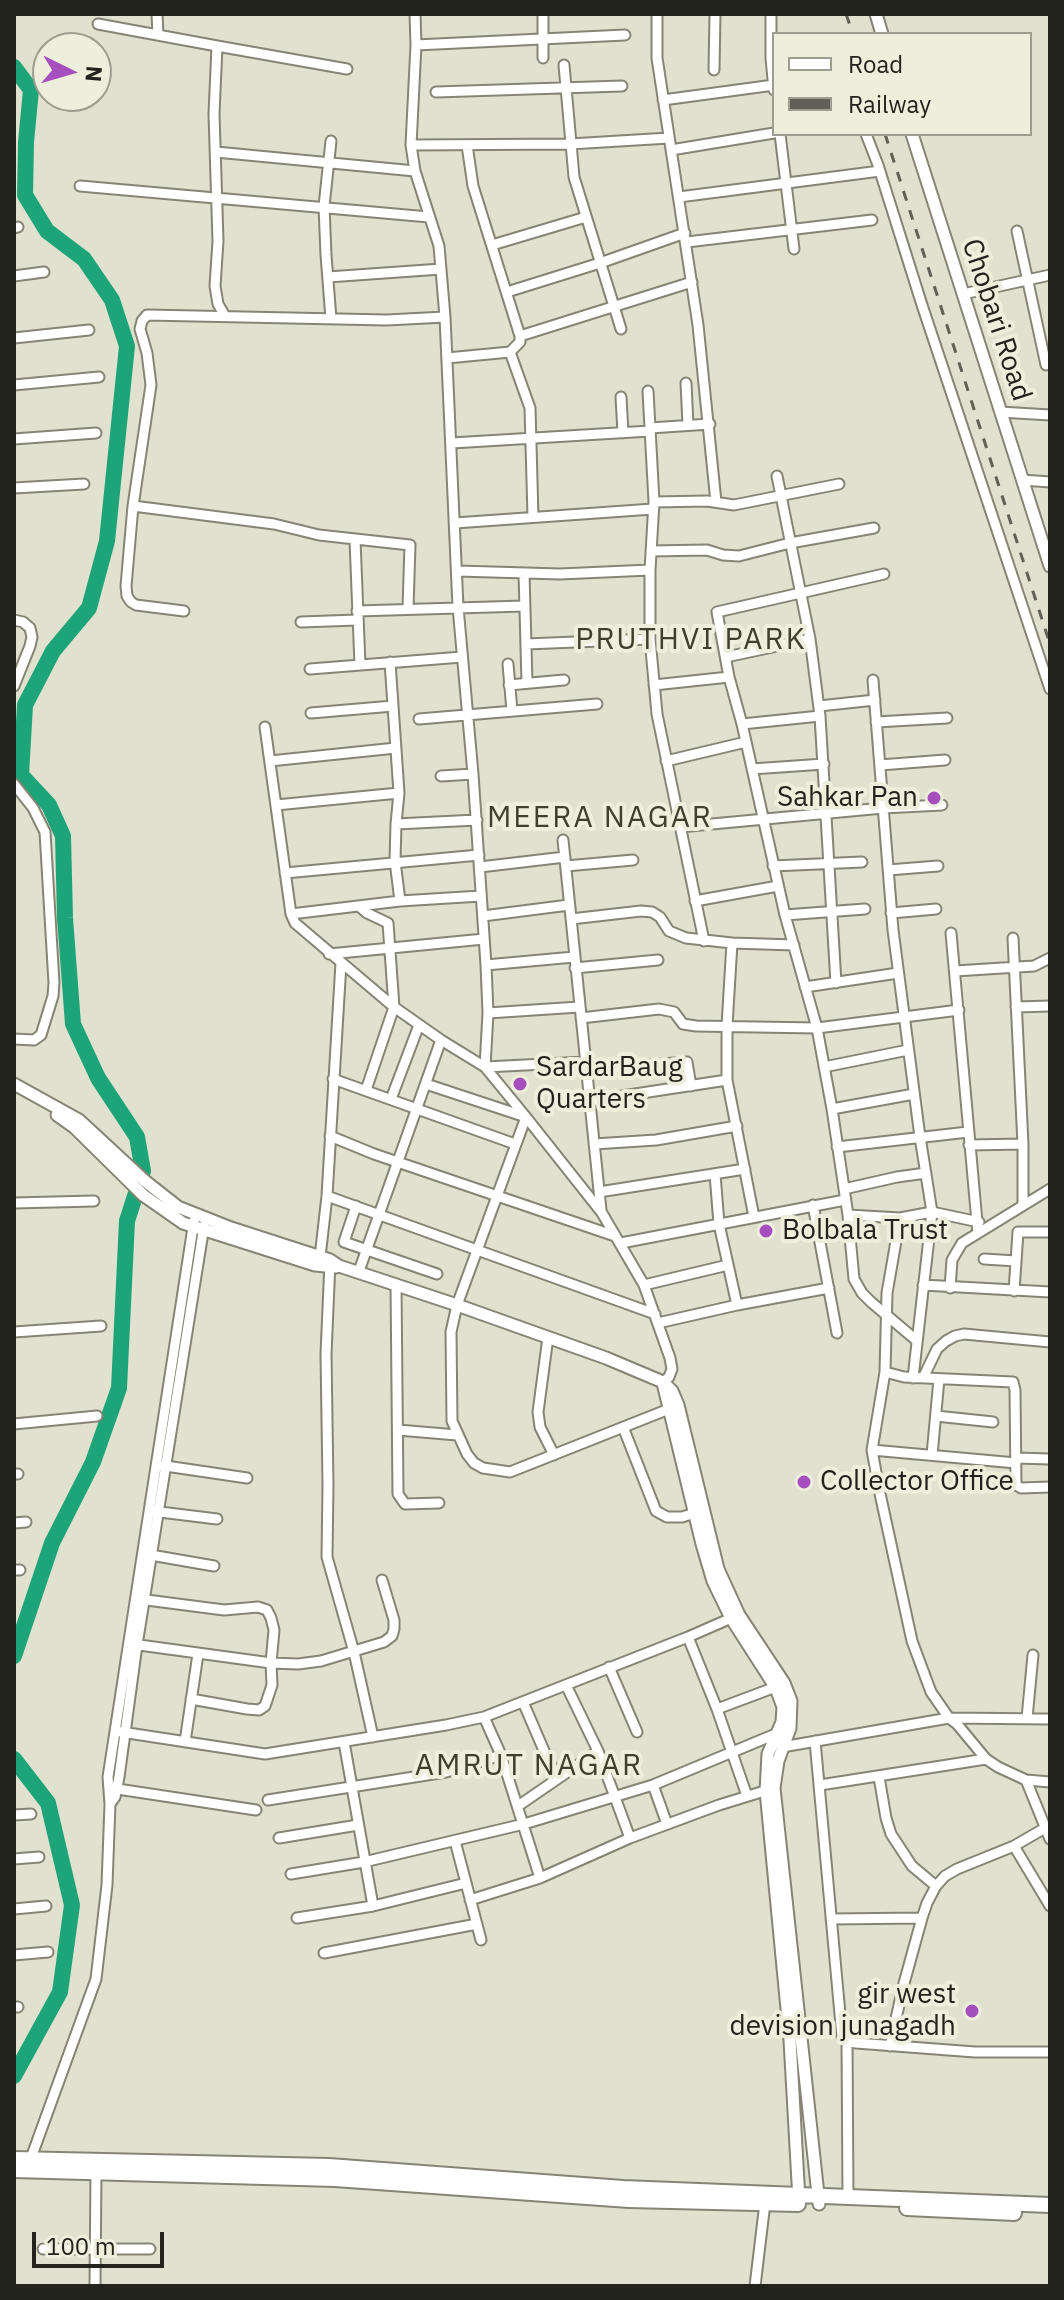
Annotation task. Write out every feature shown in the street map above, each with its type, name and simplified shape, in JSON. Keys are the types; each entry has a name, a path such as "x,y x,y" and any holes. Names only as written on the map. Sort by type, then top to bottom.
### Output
{"main road":[{"path":"14,2159 329,2166 623,2188 1050,2214"},
{"path":"14,2170 335,2179 629,2200 765,2203 799,2199"},
{"path":"818,2200 848,2196 1050,2205"}],"street":[{"path":"157,14 158,35"},
{"path":"415,14 411,145 415,171 439,246 445,317 458,607 486,965 488,1013 485,1067"},
{"path":"543,14 543,58"},
{"path":"657,14 657,58 692,282 710,424 716,502"},
{"path":"714,70 715,14"},
{"path":"771,14 772,38"},
{"path":"98,24 347,69"},
{"path":"416,45 625,35"},
{"path":"217,46 214,114 218,196 215,286 218,304 225,316"},
{"path":"564,65 574,177 621,329"},
{"path":"436,92 622,86"},
{"path":"663,100 772,86"},
{"path":"671,150 772,133"},
{"path":"780,136 794,249"},
{"path":"867,136 1050,689"},
{"name":"Chobari Road","path":"913,136 1050,566"},
{"path":"411,145 570,144 669,138"},
{"path":"331,141 324,206 331,319"},
{"path":"447,358 510,352 518,347 520,336 470,173 467,145"},
{"path":"216,152 415,171"},
{"path":"679,197 880,171"},
{"path":"80,186 429,217"},
{"path":"492,245 586,217"},
{"path":"507,292 686,238 872,220"},
{"path":"1017,231 1046,365 1050,364"},
{"path":"328,277 441,269"},
{"path":"14,276 44,272"},
{"path":"963,294 1050,275"},
{"path":"520,336 692,282"},
{"path":"184,611 136,605 127,596 125,572 151,385 140,329 147,315 387,320 445,317"},
{"path":"1037,323 1050,320"},
{"path":"14,338 89,330"},
{"path":"510,352 530,408 533,517"},
{"path":"14,385 99,377"},
{"path":"686,383 688,425"},
{"path":"648,391 653,506 650,639 654,685 666,761 704,941"},
{"path":"621,397 623,433"},
{"path":"1000,412 1050,415"},
{"path":"452,443 623,433 710,424"},
{"path":"14,439 96,433"},
{"path":"777,476 810,639 820,711 836,983"},
{"path":"1022,480 1050,482"},
{"path":"14,488 84,484"},
{"path":"455,523 653,506 716,502 734,505 839,484"},
{"path":"133,506 274,524 319,535 410,545 408,608"},
{"path":"651,551 707,550 739,556 874,528"},
{"path":"355,540 360,665"},
{"path":"458,571 560,574 650,570"},
{"path":"524,573 527,683"},
{"path":"884,574 717,612 773,866 817,1028 848,1215 854,1279 862,1293 916,1340"},
{"path":"301,622 408,608 524,606"},
{"path":"14,620 30,628 32,637 14,686"},
{"path":"526,644 650,639"},
{"path":"726,657 810,639"},
{"path":"310,669 462,657"},
{"path":"390,662 399,793 395,861 400,901"},
{"path":"508,664 512,711"},
{"path":"654,685 729,677"},
{"path":"509,685 564,680"},
{"path":"873,680 891,913 932,1212 916,1340 918,1378"},
{"path":"742,724 875,700"},
{"path":"419,719 597,704"},
{"path":"311,713 393,706"},
{"path":"876,722 947,718"},
{"path":"265,727 291,914 299,929 394,1007 485,1067 526,1117 602,1213 644,1285 670,1358 672,1369 663,1382"},
{"path":"666,761 746,742"},
{"path":"270,761 396,748"},
{"path":"880,765 945,760"},
{"path":"752,769 824,764"},
{"path":"441,776 473,774"},
{"path":"14,784 33,808 45,832 54,983 41,1035 34,1040 14,1039"},
{"path":"276,805 399,793"},
{"path":"680,827 942,805"},
{"path":"396,824 477,820"},
{"path":"563,840 602,1213"},
{"path":"285,873 479,855"},
{"path":"480,867 633,860"},
{"path":"773,866 862,862"},
{"path":"888,870 938,866"},
{"path":"695,901 778,886"},
{"path":"291,914 400,901 481,896"},
{"path":"483,916 569,905"},
{"path":"359,906 388,923 394,1007 366,1090"},
{"path":"785,915 865,909"},
{"path":"891,913 936,909"},
{"path":"571,919 652,912 676,935 704,941 794,945"},
{"path":"951,933 978,1233"},
{"path":"1013,938 1023,1205"},
{"path":"329,954 484,939"},
{"path":"732,943 727,1080 754,1217"},
{"path":"955,971 1034,966 1050,958"},
{"path":"486,965 658,960"},
{"path":"341,963 327,1196 327,1557 354,1652 373,1737"},
{"path":"805,987 898,973"},
{"path":"1016,1007 1050,1006"},
{"path":"488,1013 579,1007"},
{"path":"581,1018 659,1009 674,1012 679,1020 688,1025 817,1028 959,1010"},
{"path":"391,1099 419,1025"},
{"path":"359,1271 441,1040"},
{"path":"824,1067 908,1050"},
{"path":"485,1067 687,1062 691,1086"},
{"path":"333,1079 515,1144"},
{"path":"589,1101 727,1080"},
{"path":"14,1084 79,1120 90,1136"},
{"path":"426,1084 526,1117"},
{"path":"14,1092 90,1136 199,1222"},
{"path":"832,1109 914,1094"},
{"path":"526,1117 457,1305 450,1347 452,1421 457,1435 474,1463 491,1471 510,1472 669,1409"},
{"path":"594,1144 656,1140 737,1126"},
{"path":"837,1147 968,1132"},
{"path":"330,1136 618,1239 719,1224 813,1205 897,1177 926,1173"},
{"path":"969,1145 1023,1144"},
{"path":"105,1150 143,1195 169,1215 359,1271 548,1337 663,1382 672,1391 678,1405 718,1569 735,1616"},
{"path":"599,1192 745,1169"},
{"path":"715,1174 719,1224 737,1305"},
{"path":"950,1288 952,1260 957,1249 1050,1189"},
{"path":"327,1196 656,1319 829,1288"},
{"path":"14,1203 94,1201"},
{"path":"813,1205 837,1333"},
{"path":"356,1206 344,1242 437,1274"},
{"path":"848,1215 900,1218 932,1212 989,1226"},
{"path":"900,1218 887,1293 885,1372 872,1450 912,1641 931,1692 949,1718 986,1759 1026,1780 1050,1782"},
{"path":"31,2158 96,1979 107,1885 112,1788 199,1222"},
{"path":"1014,1291 1018,1232 1050,1232"},
{"path":"984,1259 1016,1261"},
{"path":"644,1285 728,1265"},
{"path":"396,1284 398,1494 405,1504 439,1503"},
{"path":"923,1285 1050,1292"},
{"path":"14,1332 101,1326"},
{"path":"918,1378 937,1349 955,1336 964,1334 1050,1342"},
{"path":"548,1337 538,1412 540,1427 554,1455"},
{"path":"885,1372 918,1378 1013,1382 1015,1481 1018,1487 1050,1487"},
{"path":"932,1455 939,1379"},
{"path":"663,1382 713,1581 791,1701 790,1728 770,1790 818,2200"},
{"path":"14,1424 97,1416"},
{"path":"936,1416 993,1422"},
{"path":"623,1427 656,1511 674,1518 695,1513"},
{"path":"398,1430 457,1435"},
{"path":"872,1450 1016,1460 1050,1459"},
{"path":"160,1465 247,1478"},
{"path":"153,1511 217,1519"},
{"path":"14,1523 26,1522"},
{"path":"146,1555 214,1566"},
{"path":"132,1644 271,1663 310,1663 354,1652 384,1642 392,1636 392,1611 382,1580"},
{"path":"139,1599 213,1609 258,1607 267,1610 274,1630 272,1685 265,1706 259,1710 191,1699"},
{"path":"120,1732 265,1754 484,1717 735,1616"},
{"path":"688,1637 747,1796"},
{"path":"185,1742 198,1654"},
{"path":"1027,1718 1033,1655"},
{"path":"609,1667 637,1732"},
{"path":"566,1685 598,1751 630,1838"},
{"path":"717,1709 780,1686"},
{"path":"780,1686 782,1722 768,1754 799,2199"},
{"path":"523,1702 558,1777"},
{"path":"484,1717 501,1755 540,1878"},
{"path":"782,1747 949,1718 1050,1719"},
{"path":"291,1874 364,1862 524,1824 653,1785 790,1728"},
{"path":"815,1741 842,2036 847,2041 890,2046 975,2052 1050,2052"},
{"path":"344,1742 373,1906"},
{"path":"518,1806 598,1751"},
{"path":"268,1800 446,1772 501,1755"},
{"path":"820,1785 986,1759"},
{"path":"879,1777 891,1834 912,1866 936,1886"},
{"path":"1026,1780 1050,1839"},
{"path":"653,1785 667,1824"},
{"path":"112,1788 256,1810"},
{"path":"470,1900 540,1878 667,1824 770,1790"},
{"path":"14,1815 31,1814"},
{"path":"279,1838 358,1825"},
{"path":"890,2046 922,1918 936,1886 957,1869 1014,1846 1045,1828"},
{"path":"455,1841 481,1940"},
{"path":"1014,1846 1050,1906"},
{"path":"14,1859 39,1857"},
{"path":"297,1918 373,1906 466,1883"},
{"path":"14,1909 46,1906"},
{"path":"831,1919 922,1918"},
{"path":"324,1953 477,1924"},
{"path":"14,1955 48,1952"},
{"path":"847,2041 848,2196"},
{"path":"95,2286 96,2171"},
{"path":"755,2286 765,2203"},
{"path":"43,2249 150,2249"}],"waterway":[{"path":"14,67 31,90 25,195 47,231 84,259 112,300 127,346 107,541 89,608 53,651 25,705 21,775 49,805 63,836 73,1024 98,1078 137,1137 143,1171 127,1221 119,1388 93,1462 52,1543 14,1656"},
{"path":"14,1759 48,1803 72,1905 60,1992 14,2076"}],"railway":[{"path":"846,14 852,32"},
{"path":"886,136 1050,644"}],"place":[{"name":"Sahkar Pan","path":"934,798"},
{"name":"SardarBaug Quarters","path":"520,1084"},
{"name":"Bolbala Trust","path":"766,1231"},
{"name":"Collector Office","path":"804,1482"},
{"name":"gir west devision junagadh","path":"972,2011"}],"district":[{"name":"PRUTHVI PARK","path":"691,640"},
{"name":"MEERA NAGAR","path":"600,818"},
{"name":"AMRUT NAGAR","path":"529,1766"}]}
